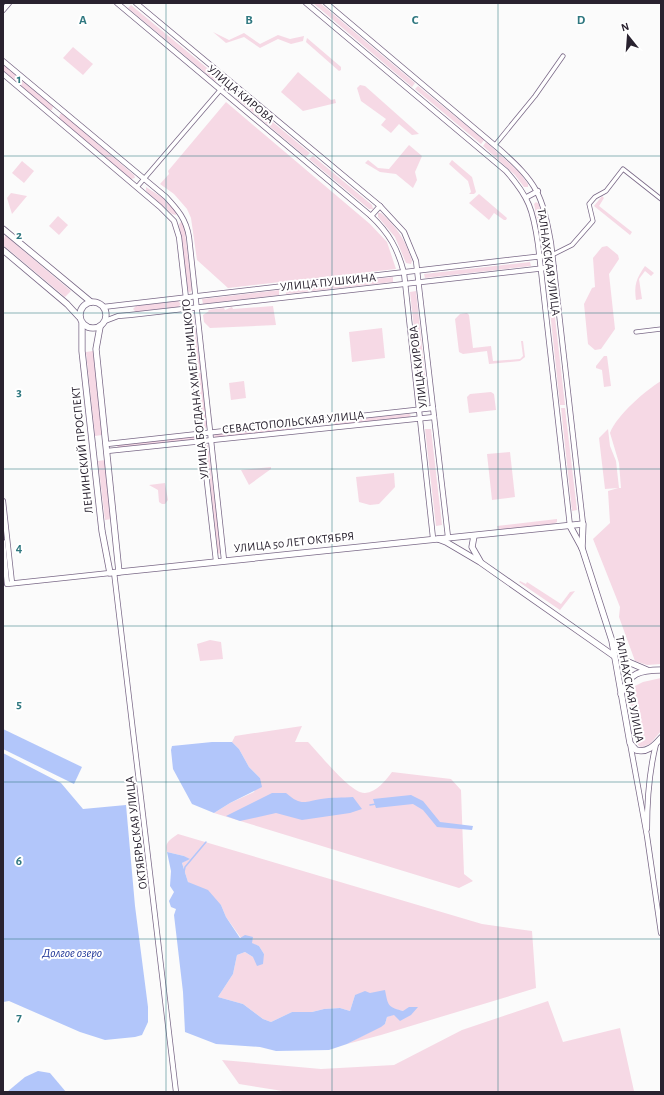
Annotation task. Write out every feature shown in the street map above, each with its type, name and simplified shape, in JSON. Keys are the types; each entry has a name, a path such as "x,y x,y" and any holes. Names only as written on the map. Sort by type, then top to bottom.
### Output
{"main road":[{"path":"3,229 91,302 98,303 104,307 106,314 105,321 100,327 91,329 82,324 79,317 67,304 3,250"},
{"path":"79,317 82,307 91,302"},
{"name":"ЛЕНИНСКИЙ ПРОСПЕКТ","path":"82,324 83,364 102,531 114,572"},
{"name":"ЛЕНИНСКИЙ ПРОСПЕКТ","path":"100,327 96,349 107,452 114,572"},
{"name":"УЛИЦА 50 ЛЕТ ОКТЯБРЯ","path":"114,572 434,538 474,536 583,524"},
{"name":"ТАЛНАХСКАЯ УЛИЦА","path":"582,548 583,524"},
{"name":"ТАЛНАХСКАЯ УЛИЦА","path":"570,526 582,548 612,641 630,743"},
{"path":"474,536 472,548 480,562"},
{"path":"434,538 446,542 480,562 614,656"},
{"path":"612,641 626,661 649,670"},
{"path":"621,694 624,686 632,676 649,670 661,670"},
{"path":"630,743 636,750 643,751 656,744 661,738"}],"street":[{"path":"3,10 9,3"},
{"name":"УЛИЦА КИРОВА","path":"117,3 371,216 391,238 398,253 406,284 434,538"},
{"name":"УЛИЦА КИРОВА","path":"136,3 380,206 404,232 414,254 417,271 448,537"},
{"name":"ТАЛНАХСКАЯ УЛИЦА","path":"306,3 506,170 527,197 534,220 541,268 570,526"},
{"name":"ТАЛНАХСКАЯ УЛИЦА","path":"326,3 495,145 522,170 538,191 546,218 554,267 583,524"},
{"path":"495,145 535,96 563,56"},
{"name":"УЛИЦА БОГДАНА ХМЕЛЬНИЦКОГО","path":"3,61 166,197 182,216 189,237 224,560"},
{"path":"3,74 137,187 174,221 182,216"},
{"path":"137,187 228,81"},
{"path":"552,255 572,245 593,221 589,204 595,196 606,191 623,169 661,199"},
{"path":"527,197 538,191"},
{"path":"371,216 380,206"},
{"name":"УЛИЦА БОГДАНА ХМЕЛЬНИЦКОГО","path":"174,221 179,237 216,561"},
{"name":"УЛИЦА ПУШКИНА","path":"104,307 552,255"},
{"name":"УЛИЦА ПУШКИНА","path":"105,321 118,316 554,267"},
{"path":"636,332 661,329"},
{"name":"СЕВАСТОПОЛЬСКАЯ УЛИЦА","path":"106,444 433,408"},
{"name":"СЕВАСТОПОЛЬСКАЯ УЛИЦА","path":"107,452 434,417"},
{"path":"332,419 333,428"},
{"path":"295,423 296,432"},
{"path":"3,501 8,584"},
{"path":"3,542 7,554"},
{"name":"УЛИЦА 50 ЛЕТ ОКТЯБРЯ","path":"8,584 114,572"},
{"name":"ОКТЯБРЬСКАЯ УЛИЦА","path":"114,572 176,1092"},
{"name":"ТАЛНАХСКАЯ УЛИЦА","path":"630,743 647,836"},
{"path":"656,744 650,767 647,836 661,931"}],"shaded area":[{"path":"313,3 320,3 415,83 412,87"},
{"path":"131,5 218,77 218,81 215,81 128,8"},
{"path":"213,32 229,40 244,33 260,44 278,35 290,39 304,36 303,41 291,44 278,39 260,48 244,37 226,43"},
{"path":"307,38 341,67 341,70 339,71 306,42"},
{"path":"73,47 93,64 83,75 63,58"},
{"path":"3,64 53,106 52,110 49,110 3,71"},
{"path":"298,72 331,100 335,99 336,103 303,111 281,92"},
{"path":"360,85 365,86 419,134 412,135 399,124 391,133 381,125 386,119 361,101 357,88"},
{"path":"418,86 484,140 481,144 415,89"},
{"path":"239,94 310,153 306,157 236,98"},
{"path":"226,102 370,224 387,242 396,269 228,288 197,260 191,218 187,209 174,194 160,184 169,174 168,171"},
{"path":"60,114 63,114 134,175 135,178 131,179 59,119"},
{"path":"486,142 519,172 528,184 528,187 524,187 515,175 483,146"},
{"path":"409,145 422,156 415,172 417,180 413,188 396,174 380,172 365,163 368,160 378,168 389,169"},
{"path":"313,156 372,205 373,209 369,209 309,159"},
{"path":"452,160 472,177 476,192 474,194 469,194 471,192 468,181 449,164"},
{"path":"22,161 34,171 24,183 12,173"},
{"path":"146,187 163,198 176,211 176,215 172,214 146,191"},
{"path":"11,193 27,196 12,214 7,198"},
{"path":"479,194 507,218 506,220 494,213 489,220 469,203"},
{"path":"602,196 604,198 599,206 632,232 630,235 594,206"},
{"path":"536,202 539,204 547,242 542,243 534,204"},
{"path":"378,213 381,213 387,218 404,241 410,254 412,261 411,264 406,263 395,237 378,217"},
{"path":"58,216 68,225 59,235 49,226"},
{"path":"181,222 184,224 192,290 190,293 188,291 179,224"},
{"path":"5,235 71,291 65,297 3,245"},
{"path":"607,246 618,255 619,259 609,274 615,329 601,349 595,350 588,344 584,304 592,288 595,287 593,258 602,247"},
{"path":"530,262 531,266 425,278 424,274"},
{"path":"645,266 654,273 651,276 645,271 639,279 642,299 636,300 636,282"},
{"path":"393,277 393,282 286,294 286,289"},
{"path":"551,282 565,405 560,405 547,283"},
{"path":"279,290 279,295 203,304 202,299"},
{"path":"416,291 427,393 421,393 410,292"},
{"path":"178,301 181,304 178,307 136,312 133,309 136,306"},
{"path":"273,306 276,325 210,328 204,322 203,315 209,311 208,310 224,308 225,310 232,307 233,309"},
{"path":"193,313 201,370 197,370 190,315"},
{"path":"467,313 469,315 473,348 491,346 493,361 520,359 523,356 521,341 523,341 525,357 520,361 489,364 487,351 463,354 459,352 455,319 460,314"},
{"path":"382,328 385,358 352,362 349,332"},
{"path":"93,351 102,435 95,436 86,352"},
{"path":"604,356 607,356 611,386 604,387 602,370 596,368 596,366"},
{"path":"197,373 201,373 207,427 205,429 204,427"},
{"path":"244,381 246,398 231,400 229,383"},
{"path":"661,381 661,664 647,665 635,661 619,617 620,607 593,539 610,523 608,491 618,488 605,489 599,438 608,429 610,446 616,461 619,488 621,488 619,463 610,433 625,411 647,391"},
{"path":"491,392 494,394 496,410 469,413 467,397 470,394"},
{"path":"561,408 565,408 577,510 572,511"},
{"path":"411,415 409,417 335,425 334,421"},
{"path":"292,426 292,430 216,438 214,436 215,434"},
{"path":"425,429 431,429 442,525 436,526"},
{"path":"197,436 198,440 118,448 117,445"},
{"path":"208,445 221,552 219,554 206,446"},
{"path":"510,452 515,497 492,500 487,454"},
{"path":"105,460 112,519 105,520 98,461"},
{"path":"271,467 271,469 249,485 241,470"},
{"path":"394,473 395,487 379,504 370,505 359,502 356,477"},
{"path":"165,483 168,500 165,504 162,504 159,502 158,490 149,485"},
{"path":"557,519 557,522 553,524 498,530 497,526"},
{"path":"520,581 526,584 527,582 561,604 570,592 575,591 560,610 519,582"},
{"path":"210,640 221,642 223,659 200,661 197,644"},
{"path":"661,678 661,731 650,744 641,747 638,745 629,702 635,686 643,682"},
{"path":"302,726 295,742 308,742 344,780 359,792 365,793 373,791 387,779 392,772 451,779 461,790 464,874 473,881 459,888 214,813 230,803 254,792 260,778 249,767 239,749 232,742 235,736"},
{"path":"178,834 482,924 532,931 536,988 347,1044 385,1024 387,1017 403,1011 391,1008 370,993 355,995 350,1011 340,1008 324,1009 312,1012 292,1012 271,1022 263,1019 243,1004 218,997 233,974 237,955 245,952 253,957 264,954 259,946 251,943 253,937 241,938 226,917 221,905 188,882 182,863 189,859 184,856 167,852 166,849 167,843"},
{"path":"548,1001 563,1042 620,1028 633,1092 289,1092 239,1084 222,1060 321,1069 394,1065 462,1030"}],"water":[{"path":"3,729 82,767 74,784 3,749"},
{"path":"212,742 232,742 239,749 249,767 260,778 262,787 214,813 192,804 173,769 171,750 172,746"},
{"name":"Долгое озеро","path":"3,753 61,783 83,809 126,805 135,906 148,1007 148,1022 142,1035 105,1040 80,1032 9,1001 3,1002"},
{"path":"272,793 286,793 295,800 303,802 329,798 353,797 362,809 350,813 302,820 276,813 240,821 226,816"},
{"path":"411,795 423,801 440,822 473,826 472,830 437,827 423,810 413,804 376,808 373,799"},
{"path":"167,852 190,859 182,863 188,882 208,890 221,905 226,917 240,938 245,935 253,937 252,943 259,946 264,954 263,964 257,966 253,957 245,952 237,955 233,974 218,997 243,1004 263,1019 271,1022 292,1012 312,1012 324,1009 340,1008 350,1011 355,995 365,991 370,993 385,990 388,1003 398,1010 403,1011 409,1007 418,1007 411,1015 400,1021 394,1015 387,1017 385,1024 381,1027 347,1044 329,1050 276,1051 260,1047 216,1044 185,1032 183,992 174,915 176,909 171,907 169,901 174,892 170,886 171,871"},
{"path":"38,1071 50,1073 66,1092 7,1092 25,1077"}],"waterway":[{"path":"370,805 376,804"},
{"path":"184,872 185,867 206,842"}]}
